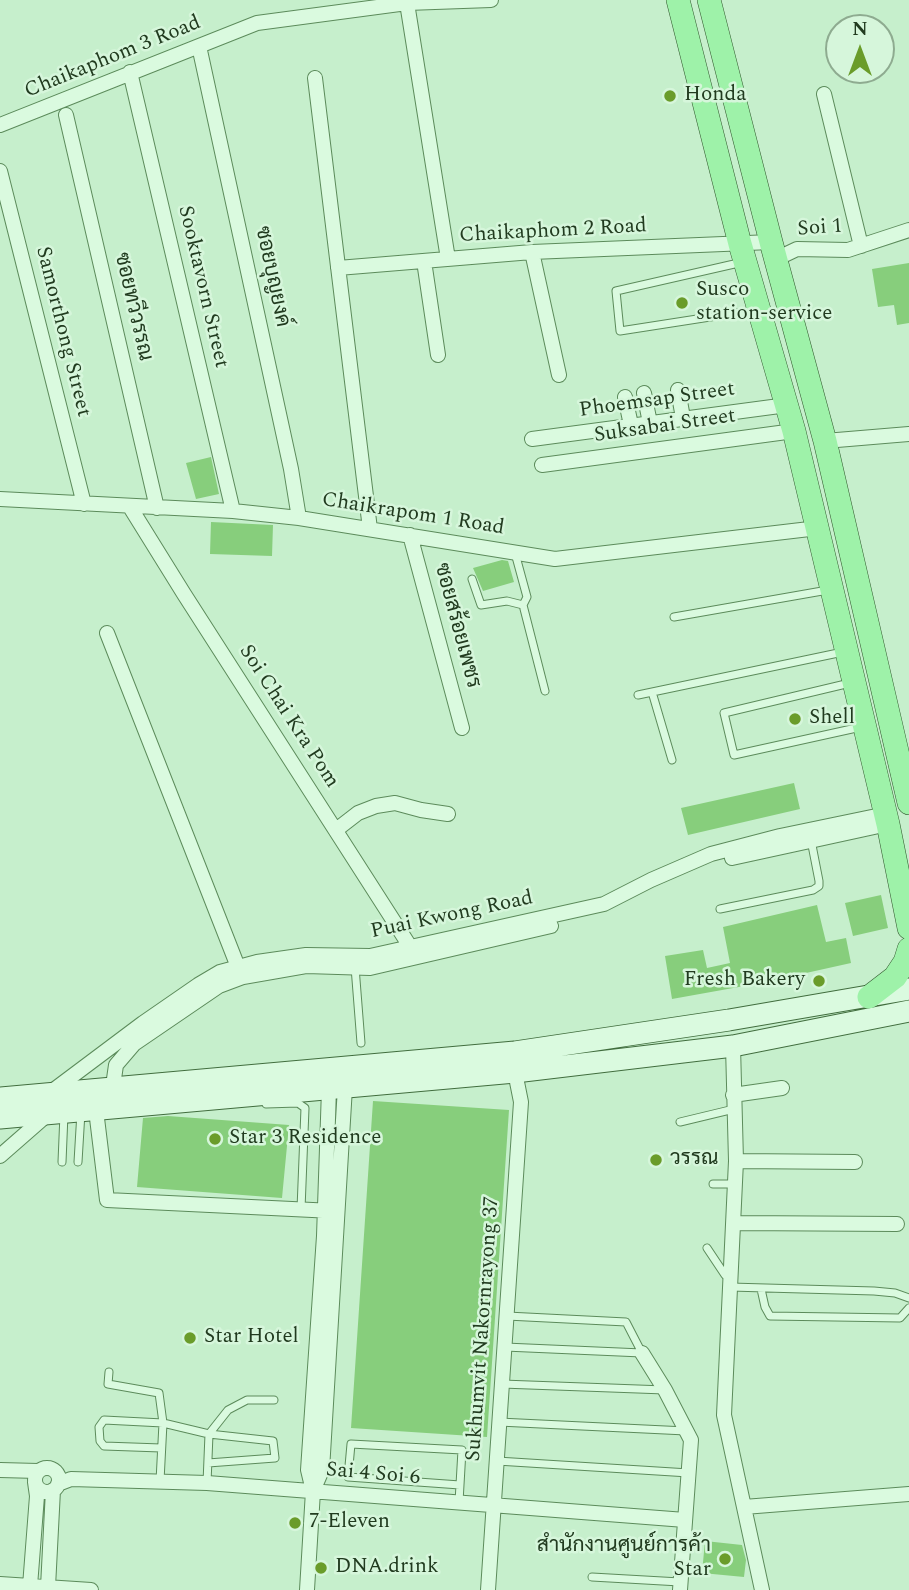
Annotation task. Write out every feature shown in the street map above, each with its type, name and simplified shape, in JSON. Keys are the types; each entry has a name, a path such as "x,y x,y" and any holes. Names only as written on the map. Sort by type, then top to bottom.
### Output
{"main road":[{"path":"678,0 743,252 794,431 887,819 909,928"},
{"path":"709,0 825,441 909,803"},
{"path":"869,997 895,977 905,962 909,949"}],"street":[{"name":"Chaikaphom 3 Road","path":"0,125 257,23 407,3 491,0"},
{"path":"407,3 448,259"},
{"name":"ซอยบุญยงค์","path":"199,46 291,469 299,518"},
{"name":"Sooktavorn Street","path":"130,72 233,512"},
{"path":"315,78 370,529"},
{"path":"824,94 861,246"},
{"name":"ซอยทวีวรรณ","path":"66,115 157,508"},
{"name":"Samorthong Street","path":"0,171 84,504"},
{"name":"Soi 1","path":"773,251 848,250 909,230"},
{"name":"Chaikaphom 2 Road","path":"338,268 532,252 773,251"},
{"path":"532,252 559,375"},
{"path":"424,261 438,355"},
{"path":"678,390 683,418"},
{"path":"644,393 650,423"},
{"path":"625,397 631,425"},
{"name":"Phoemsap Street","path":"532,439 787,405"},
{"path":"591,430 594,457"},
{"name":"Suksabai Street","path":"542,465 794,431"},
{"path":"825,441 909,435"},
{"name":"Chaikrapom 1 Road","path":"0,499 299,518 555,559 818,528"},
{"name":"Soi Chai Kra Pom","path":"130,507 411,948"},
{"name":"ซอยสร้อยเพชร","path":"410,535 462,728"},
{"path":"107,633 238,967"},
{"path":"336,830 358,813 385,804 395,803 448,814"},
{"name":"Puai Kwong Road","path":"124,1056 146,1035 219,986 243,977 306,966 370,968 609,912 672,879 722,860 887,819"},
{"name":"Puai Kwong Road","path":"0,1156 68,1108 125,1037 220,972 257,962 306,954 370,956 604,904 711,854 780,836 887,819"},
{"path":"0,1118 68,1108 220,1103 515,1052 715,1023 909,989"},
{"path":"0,1098 68,1108 122,1087 337,1082 514,1072 733,1046 909,1011"},
{"path":"122,1087 114,1079 114,1073 116,1065 124,1056 121,1051 125,1037"},
{"path":"733,1046 736,1161 724,1415 762,1590"},
{"name":"Sukhumvit Nakornrayong 37","path":"488,1590 521,1102 514,1072"},
{"path":"307,1590 313,1491 322,1470 337,1082"},
{"path":"734,1102 782,1088"},
{"path":"68,1108 107,1200 331,1211"},
{"path":"736,1161 855,1162"},
{"path":"734,1223 897,1224"},
{"path":"642,1353 666,1390 691,1440 680,1586"},
{"path":"30,1586 36,1477 45,1468 57,1475 48,1587"},
{"path":"0,1470 36,1477"},
{"path":"36,1477 37,1486 44,1492 56,1487"},
{"name":"Sai 4 Soi 6","path":"56,1487 71,1479 207,1483 685,1520"},
{"path":"744,1507 909,1494"},
{"path":"0,1584 91,1590"}],"lane":[{"path":"743,252 616,291 620,331 759,309"},
{"path":"515,552 527,597 523,605 545,691"},
{"path":"472,579 481,605 507,601 523,605"},
{"path":"674,617 832,589"},
{"path":"638,695 847,651"},
{"path":"855,682 724,713 734,755 865,726"},
{"path":"652,692 672,760"},
{"path":"720,909 813,890 819,886 810,840"},
{"path":"355,967 361,1043"},
{"path":"680,1122 734,1102"},
{"path":"262,1105 298,1103 305,1108 301,1210"},
{"path":"62,1162 68,1108"},
{"path":"68,1108 78,1162"},
{"path":"713,1184 735,1184"},
{"path":"707,1248 730,1282 761,1289 874,1291 895,1293 909,1298"},
{"path":"761,1289 770,1316 900,1318 909,1308"},
{"path":"505,1347 642,1353 626,1322 507,1316"},
{"path":"109,1372 108,1384 159,1393 163,1423 160,1482"},
{"path":"502,1384 666,1390"},
{"path":"207,1483 209,1434 228,1410 247,1400 274,1400"},
{"path":"161,1448 104,1446 98,1434 99,1427 104,1420 163,1423 209,1434 273,1441 275,1458 208,1463"},
{"path":"499,1422 686,1431"},
{"path":"459,1503 462,1450 351,1444 348,1477 460,1485"},
{"path":"496,1461 689,1473"},
{"path":"592,1577 680,1586"}],"building":[{"path":"909,263 909,323 897,325 894,305 878,307 872,269"},
{"path":"211,457 219,494 196,499 186,463"},
{"path":"211,522 273,525 272,556 210,554"},
{"path":"502,560 508,561 514,582 483,591 473,568"},
{"path":"794,783 800,809 688,835 681,808"},
{"path":"881,895 888,928 853,936 845,903"},
{"path":"817,905 826,942 846,938 851,963 672,999 665,956 703,950 707,968 730,963 723,927"},
{"path":"373,1101 509,1110 487,1437 351,1428"},
{"path":"168,1116 289,1125 282,1198 137,1187 143,1118"},
{"name":"สำนักงานศูนย์การค้า Star","path":"705,1541 742,1545 746,1560 744,1577 702,1573"}],"place":[{"name":"Honda","path":"670,96"},
{"name":"Susco station-service","path":"682,303"},
{"name":"Shell","path":"795,719"},
{"name":"Fresh Bakery","path":"819,981"},
{"name":"Star 3 Residence","path":"215,1139"},
{"name":"วรรณ","path":"656,1160"},
{"name":"Star Hotel","path":"190,1338"},
{"name":"7-Eleven","path":"295,1523"},
{"name":"สำนักงานศูนย์การค้า Star","path":"725,1559"},
{"name":"DNA.drink","path":"321,1568"}]}
